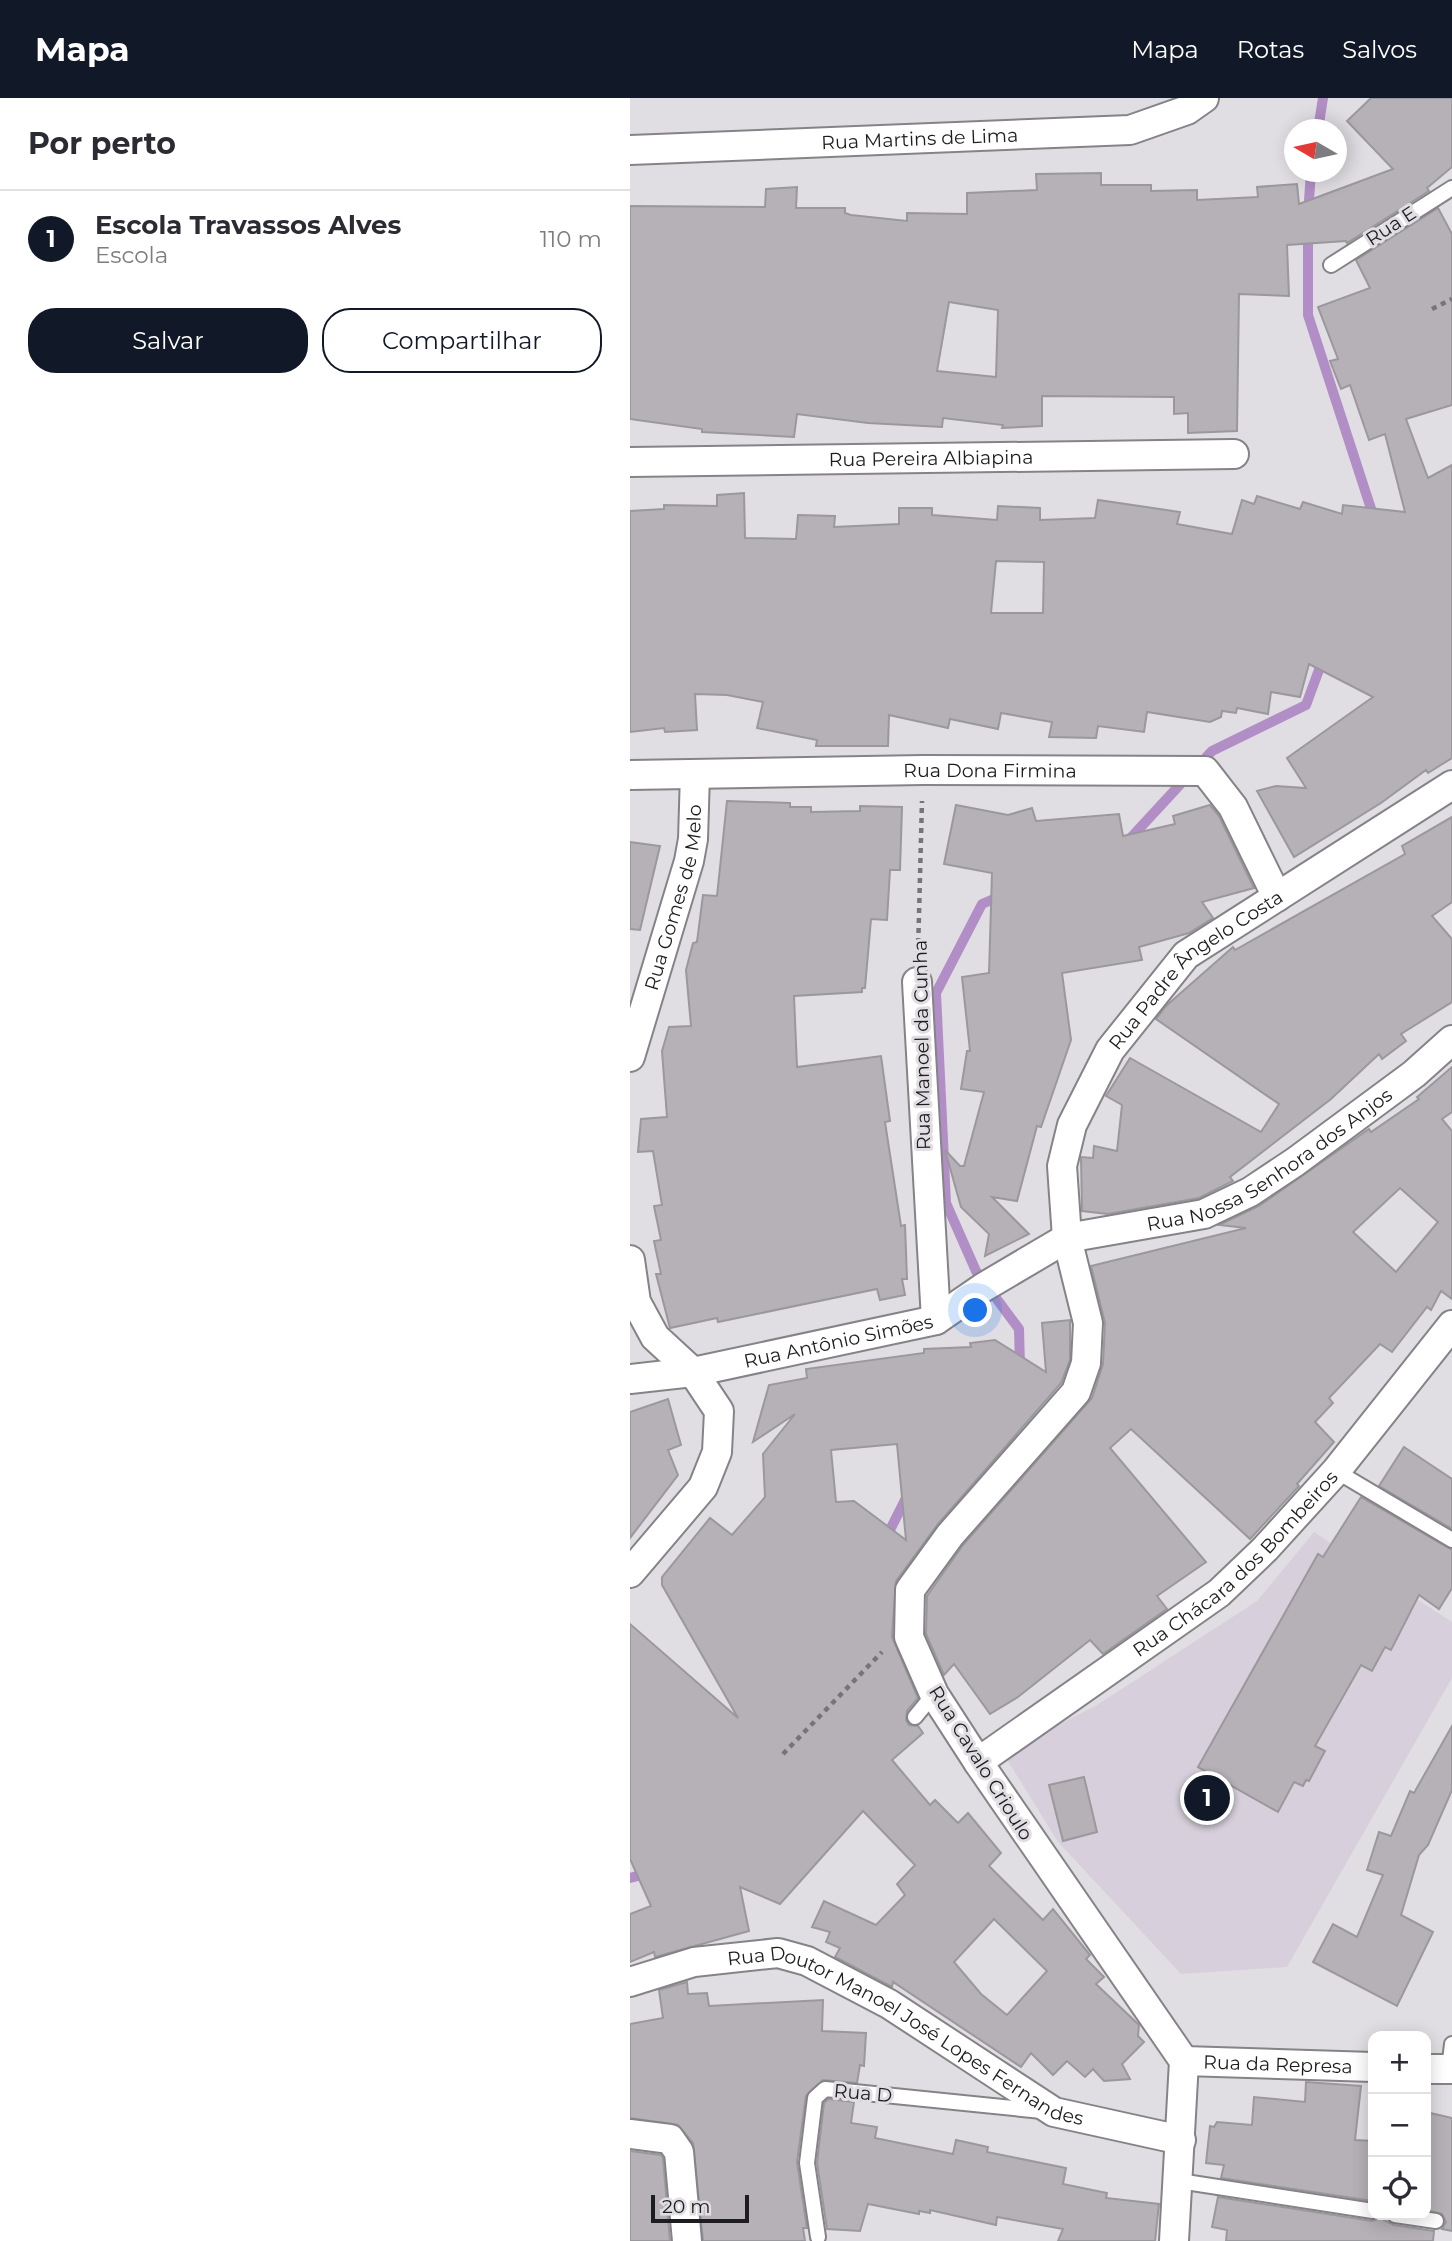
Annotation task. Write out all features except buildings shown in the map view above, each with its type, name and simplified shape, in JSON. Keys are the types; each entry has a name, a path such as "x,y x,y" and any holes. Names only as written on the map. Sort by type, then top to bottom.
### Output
{"street":[{"name":"Rua Martins de Lima","path":"630,149 1130,130 1187,110 1205,98"},
{"name":"Rua Pereira Albiapina","path":"630,462 1234,454"},
{"name":"Rua Dona Firmina","path":"630,775 1193,769 1233,807 1277,897"},
{"name":"Rua Gomes de Melo","path":"630,1057 689,861 693,839 695,775"},
{"name":"Rua Padre Ângelo Costa","path":"1068,1238 1062,1166 1072,1125 1110,1050 1186,955 1452,785"},
{"name":"Rua Manoel da Cunha","path":"917,982 936,1320"},
{"name":"Rua Nossa Senhora dos Anjos","path":"1068,1238 1204,1213 1250,1192 1403,1082 1452,1040"},
{"name":"Rua Antônio Simões","path":"630,1379 693,1372 936,1320 984,1287 1068,1238"},
{"name":"Rua Cavalo Crioulo","path":"1068,1238 1088,1323 1086,1363 1076,1392 950,1535 910,1590 909,1637 934,1694 978,1762 1184,2061"},
{"path":"630,1260 636,1302 655,1337 693,1372 719,1411 717,1452 703,1487 630,1573"},
{"name":"Rua Chácara dos Bombeiros","path":"978,1762 1219,1593 1265,1549 1336,1471 1452,1325"},
{"name":"Rua Doutor Manoel José Lopes Fernandes","path":"630,1982 694,1962 778,1953 807,1961 889,2004 1054,2112 1181,2140"},
{"path":"1174,2241 1184,2061"},
{"name":"Rua da Represa","path":"1184,2061 1368,2067"},
{"path":"630,2134 670,2139 679,2152 687,2241"}],"lane":[{"name":"Rua E","path":"1331,265 1452,188"},
{"path":"1336,1471 1452,1541"},
{"path":"915,1717 934,1694"},
{"name":"Rua D","path":"818,2237 807,2163 815,2098 825,2089 1054,2112"},
{"path":"1179,2180 1368,2210"},
{"path":"1429,2220 1436,2221"}],"path":[{"path":"1432,309 1452,299"},
{"name":"Rua Manoel da Cunha","path":"917,982 923,770"},
{"path":"783,1754 879,1655"}],"shaded area":[{"path":"1314,1532 1452,1622 1452,1678 1287,1967 1181,1974 1058,1842 1003,1753 1097,1705 1257,1601"}],"waterway":[{"path":"1320,119 1323,98"},
{"path":"1308,214 1310,182"},
{"path":"1308,232 1308,315 1375,521"},
{"path":"1198,766 1212,751 1306,705 1323,659"},
{"path":"1126,843 1187,777"},
{"path":"1003,895 982,904 936,993 946,1203 976,1271 1019,1329 1020,1366"},
{"path":"885,1540 908,1494"},
{"path":"630,1878 650,1873"}],"place":[{"name":"Escola Travassos Alves","path":"1207,1798"}]}
